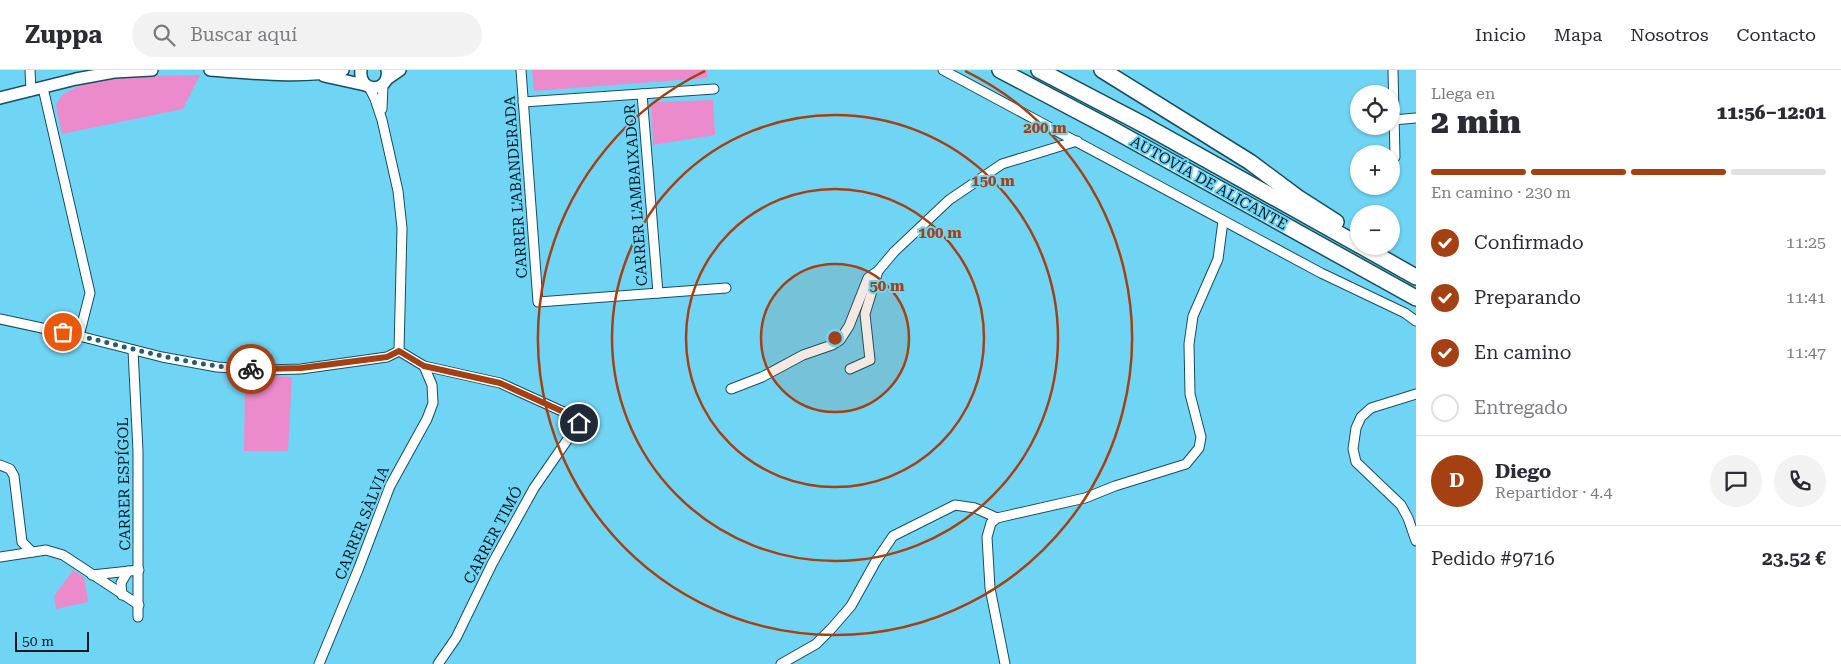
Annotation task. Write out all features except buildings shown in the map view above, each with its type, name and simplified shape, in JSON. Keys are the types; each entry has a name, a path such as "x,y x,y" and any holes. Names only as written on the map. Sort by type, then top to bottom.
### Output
{"highway":[{"name":"AUTOVÍA DE ALICANTE","path":"1000,70 1110,128 1416,298"},
{"name":"AUTOVÍA DE ALICANTE","path":"1039,70 1146,126 1350,240"},
{"path":"1102,70 1250,162 1297,197 1350,230"},
{"name":"AUTOVÍA DE ALICANTE","path":"1380,255 1416,277"}],"street":[{"path":"30,70 31,91"},
{"path":"0,98 76,79 114,72 152,70"},
{"path":"210,70 315,74 378,87 386,78 400,70"},
{"path":"315,74 343,70"},
{"path":"361,70 361,79 375,99 382,120 398,191 402,228 399,351"},
{"name":"CARRER L'ABANDERADA","path":"521,70 538,302 658,293"},
{"path":"943,70 1223,221 1326,275 1405,313 1416,321"},
{"path":"1393,70 1393,85"},
{"path":"382,120 386,78"},
{"path":"43,88 90,293 78,336"},
{"path":"523,102 714,89"},
{"name":"CARRER L'AMBAIXADOR","path":"642,94 658,293"},
{"path":"1400,119 1416,118"},
{"path":"731,389 762,377 804,355 832,345 840,340 849,326 868,278 878,271 894,252 949,200 1002,164 1077,141"},
{"path":"1005,664 990,588 987,537 991,523 997,518 1085,498 1115,486 1186,464 1199,448 1201,437 1190,394 1189,344 1193,316 1218,259 1223,221"},
{"path":"850,369 870,360 866,314 878,271"},
{"path":"658,293 726,288"},
{"path":"0,319 162,357 218,367 264,370 301,368 387,357 399,351"},
{"name":"CARRER ESPÍGOL","path":"133,350 138,451 138,617"},
{"path":"399,351 424,366"},
{"name":"CARRER TIMÓ","path":"424,366 500,383 577,418 579,423 534,488 492,564 456,638 438,664"},
{"name":"CARRER SÀLVIA","path":"319,664 390,486 427,419 433,403 432,385 424,366"},
{"path":"1416,394 1371,408 1361,417 1356,428 1353,449 1356,462 1401,505 1416,541"},
{"path":"0,465 10,469 14,476 22,542 32,552"},
{"path":"781,664 816,644 831,629 851,606 876,561 893,536 955,505 975,508 997,518"},
{"path":"4,556 22,542"},
{"path":"4,556 46,550 63,556 139,605"},
{"path":"92,575 139,570"},
{"path":"122,595 121,583 128,571"}],"shaded area":[{"path":"532,70 707,70 707,78 534,91"},
{"path":"200,75 183,109 62,134 56,106 63,95 76,87 110,79 129,77"},
{"path":"713,100 715,135 653,145 651,102"},
{"path":"245,375 292,377 288,451 244,451"},
{"path":"73,570 84,577 88,602 56,609 54,596"}],"way so far":[{"path":"63,332 162,357 218,367 251,369"}],"route":[{"path":"251,369 301,368 387,357 399,351 424,366 475,376 528,394 577,418 579,423"}]}
